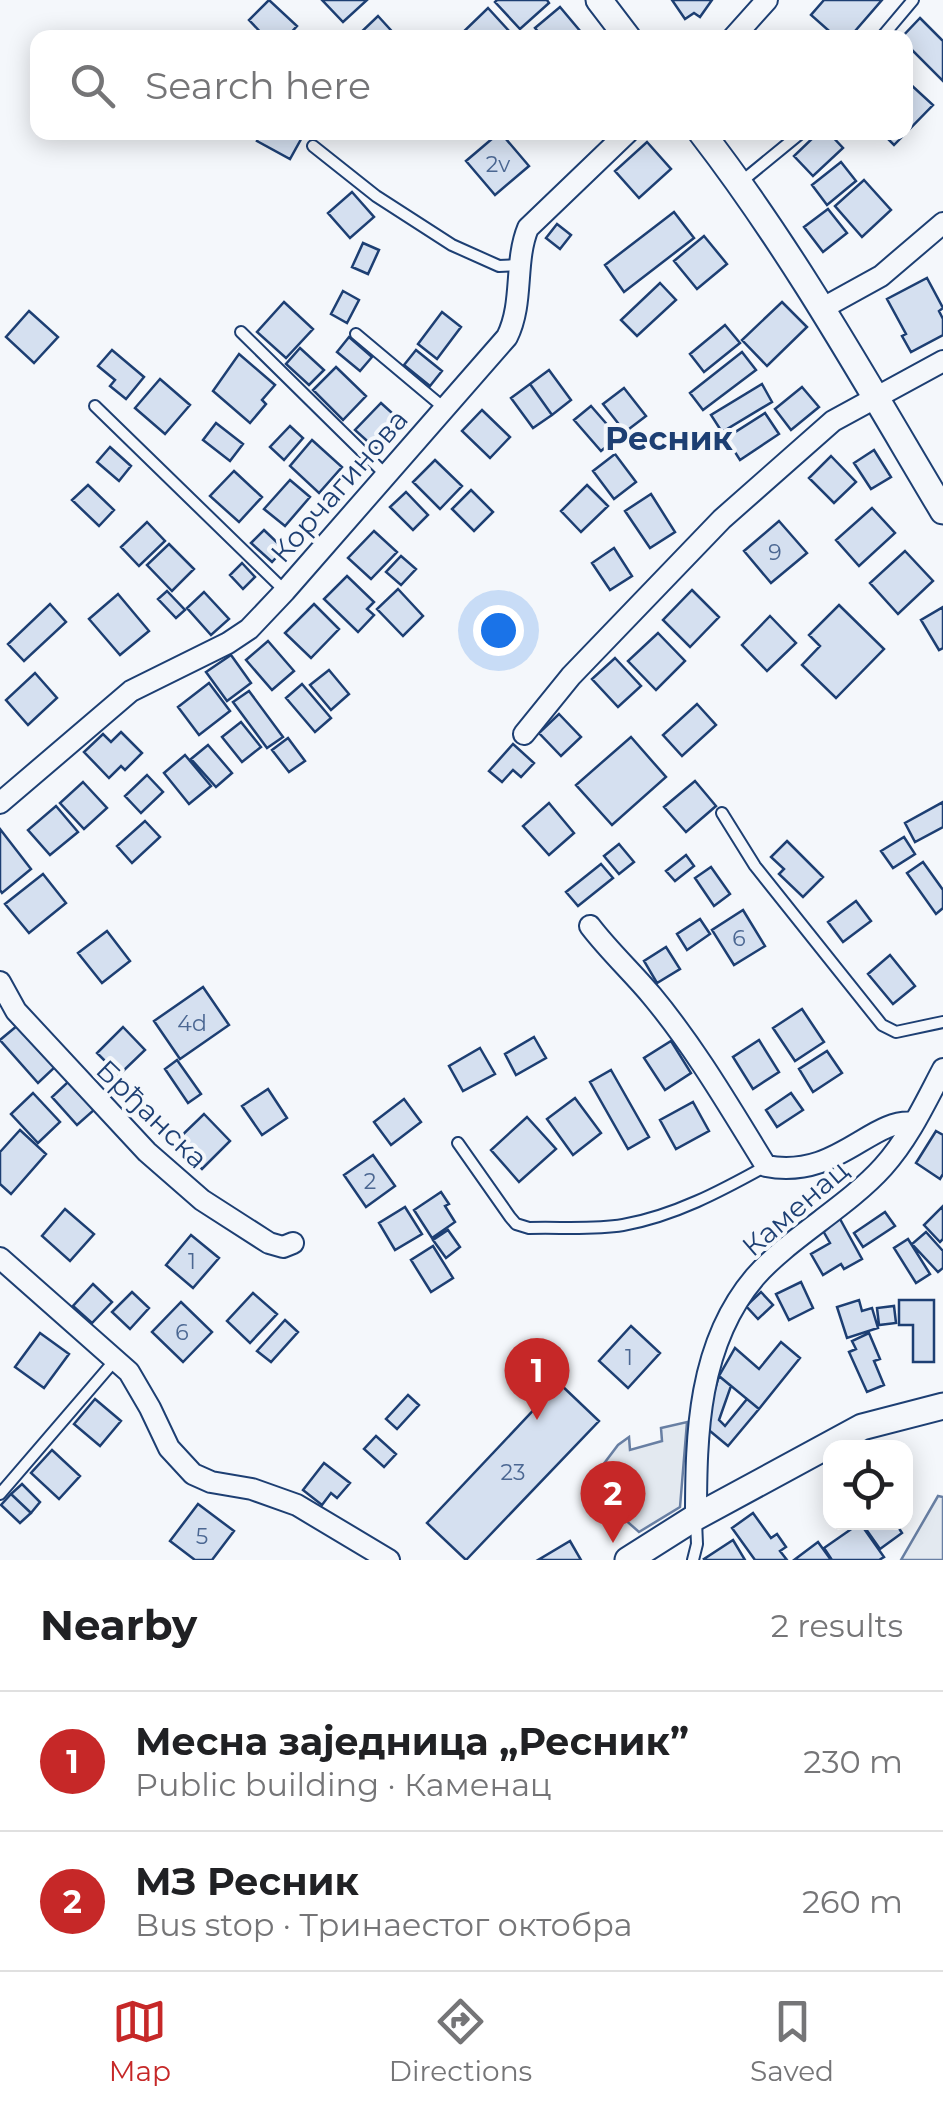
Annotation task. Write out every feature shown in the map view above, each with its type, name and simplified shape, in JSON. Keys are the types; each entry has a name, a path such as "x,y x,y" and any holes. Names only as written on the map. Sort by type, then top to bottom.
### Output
{"street":[{"path":"740,30 767,0"},
{"name":"Корчагинова","path":"0,803 131,692 248,629 285,591 511,330 522,245 534,221 620,140"},
{"path":"707,140 822,308 943,510"},
{"path":"822,308 882,276 943,222"},
{"path":"524,734 571,676 722,518 833,421 943,361"},
{"path":"590,926 654,998 685,1040 726,1098 766,1166 802,1169 827,1162 900,1122 914,1123"},
{"name":"Брђанска","path":"0,982 16,1011 60,1061 176,1179 269,1244 283,1247 293,1243"},
{"name":"Каменац","path":"696,1517 700,1406 720,1340 738,1302 756,1275 882,1168 914,1123 943,1069"},
{"path":"0,1258 129,1372 168,1448 194,1474 297,1505 390,1560"},
{"path":"628,1560 696,1517 862,1427 943,1406"}],"lane":[{"path":"888,30 913,0"},
{"path":"740,183 792,140"},
{"path":"313,146 376,196 452,244 499,266 520,265"},
{"path":"241,332 385,474"},
{"path":"356,334 443,408"},
{"path":"95,406 285,591"},
{"path":"722,813 755,866 882,1025 896,1032 943,1022"},
{"path":"458,1143 510,1217 516,1224 529,1228 622,1225 699,1201 766,1166"},
{"path":"0,1494 116,1359"},
{"path":"693,1560 696,1517"}],"shaded area":[{"path":"687,1422 680,1507 639,1532 587,1486 618,1445 629,1437 630,1450 662,1441 661,1428"},
{"path":"938,1496 943,1497 943,1560 901,1560"}],"building":[{"path":"269,0 297,26 293,30 258,30 249,20"},
{"path":"322,0 367,0 343,22"},
{"path":"497,0 547,0 549,3 520,29"},
{"path":"672,0 712,0 700,17 694,13 685,19"},
{"path":"824,0 882,0 856,30 828,30 811,15"},
{"path":"560,7 579,30 537,30"},
{"path":"488,8 508,30 465,30"},
{"path":"378,16 391,30 363,30"},
{"path":"920,18 943,41 943,81 913,51 913,30 909,30"},
{"path":"913,87 933,105 913,126"},
{"path":"258,140 301,140 290,159"},
{"path":"491,140 507,140 529,166 495,195 466,161"},
{"path":"811,140 836,140 843,148 813,176 794,156"},
{"path":"647,142 671,169 639,198 615,171"},
{"path":"841,162 856,181 827,205 812,185"},
{"path":"864,180 891,210 862,237 835,206"},
{"path":"352,192 374,217 350,238 328,213"},
{"path":"828,209 847,233 823,252 804,227"},
{"path":"674,212 694,238 624,292 605,265"},
{"path":"557,224 571,235 560,249 546,238"},
{"path":"704,236 727,264 697,289 674,261"},
{"path":"363,243 379,250 368,274 352,267"},
{"path":"927,278 943,308 939,311 943,335 911,352 887,299"},
{"path":"660,283 676,300 637,336 621,320"},
{"path":"343,291 359,300 347,323 331,314"},
{"path":"284,302 313,329 286,358 257,332"},
{"path":"782,302 807,327 767,366 742,340"},
{"path":"29,311 58,337 34,363 6,337"},
{"path":"442,312 461,327 437,359 418,344"},
{"path":"725,325 740,343 704,372 690,354"},
{"path":"349,337 372,357 360,371 337,352"},
{"path":"300,348 324,370 309,385 286,364"},
{"path":"112,350 144,377 126,399 110,386 115,380 98,366"},
{"path":"416,350 442,371 430,386 404,365"},
{"path":"742,352 756,370 703,410 690,393"},
{"path":"239,354 275,385 250,423 213,391"},
{"path":"336,367 366,396 343,420 313,390"},
{"path":"549,370 571,400 552,415 530,384"},
{"path":"160,379 190,405 165,434 135,408"},
{"path":"530,384 552,415 533,428 511,398"},
{"path":"762,384 772,402 722,432 711,415"},
{"path":"802,387 819,407 791,430 775,409"},
{"path":"624,388 646,416 625,432 603,404"},
{"path":"381,403 402,422 376,449 355,430"},
{"path":"591,406 618,437 601,451 574,420"},
{"path":"482,410 510,437 490,458 462,431"},
{"path":"765,413 779,434 740,460 726,438"},
{"path":"216,423 243,444 230,461 203,440"},
{"path":"290,426 303,438 284,460 270,447"},
{"path":"312,440 342,467 319,493 290,466"},
{"path":"110,447 131,466 119,481 97,462"},
{"path":"874,450 891,477 871,489 854,463"},
{"path":"615,454 636,482 614,499 593,471"},
{"path":"831,456 856,482 834,503 809,478"},
{"path":"435,460 462,486 440,509 413,482"},
{"path":"234,471 262,497 239,522 210,496"},
{"path":"290,480 310,497 285,526 264,509"},
{"path":"88,485 114,510 99,526 72,500"},
{"path":"587,485 608,506 581,532 561,511"},
{"path":"471,490 493,512 474,531 452,509"},
{"path":"406,492 428,515 413,530 390,507"},
{"path":"651,494 675,532 650,548 625,511"},
{"path":"872,508 895,533 859,566 836,540"},
{"path":"779,521 807,553 771,583 744,551"},
{"path":"147,522 165,541 139,566 121,547"},
{"path":"264,530 284,549 272,562 251,543"},
{"path":"374,531 397,552 371,579 348,558"},
{"path":"169,544 194,569 172,591 147,565"},
{"path":"614,548 632,576 610,590 592,563"},
{"path":"905,551 933,581 898,614 870,583"},
{"path":"401,556 416,569 401,585 386,572"},
{"path":"242,563 255,577 243,589 230,575"},
{"path":"347,576 374,602 367,609 374,615 358,632 324,599"},
{"path":"398,589 423,616 403,636 377,609"},
{"path":"692,590 719,617 690,647 663,620"},
{"path":"167,591 185,610 176,618 158,599"},
{"path":"204,592 229,619 211,635 187,608"},
{"path":"118,594 149,631 120,655 89,619"},
{"path":"50,604 66,622 24,661 8,644"},
{"path":"314,604 339,629 311,658 285,633"},
{"path":"839,605 884,649 836,698 802,665 820,646 809,635"},
{"path":"943,607 943,648 939,650 921,620"},
{"path":"770,616 796,643 767,671 742,645"},
{"path":"658,633 685,661 656,690 628,661"},
{"path":"268,641 294,671 272,690 246,660"},
{"path":"231,655 251,683 227,701 206,672"},
{"path":"615,658 641,686 618,707 592,679"},
{"path":"329,670 349,694 331,710 310,685"},
{"path":"35,673 57,698 28,725 6,700"},
{"path":"209,683 230,711 199,735 178,707"},
{"path":"302,684 331,718 315,732 286,698"},
{"path":"249,691 283,737 267,748 233,702"},
{"path":"697,704 716,725 682,756 663,735"},
{"path":"559,714 581,737 561,756 539,733"},
{"path":"241,722 261,747 242,762 222,737"},
{"path":"121,732 142,753 125,770 121,766 109,778 84,752 103,734 111,742"},
{"path":"631,737 666,777 612,825 576,785"},
{"path":"288,738 305,761 289,772 272,750"},
{"path":"513,744 534,763 521,777 513,770 502,782 489,771"},
{"path":"208,745 232,773 216,787 191,759"},
{"path":"185,755 211,786 189,804 164,773"},
{"path":"147,775 163,792 141,813 125,796"},
{"path":"695,781 716,806 686,832 664,807"},
{"path":"83,782 107,808 84,829 60,803"},
{"path":"943,802 943,827 915,842 905,823"},
{"path":"549,803 574,833 549,855 523,826"},
{"path":"56,806 78,832 50,855 28,830"},
{"path":"145,821 160,837 132,863 117,846"},
{"path":"0,829 31,869 2,893 0,890"},
{"path":"904,837 915,854 893,868 881,851"},
{"path":"787,841 823,877 803,897 779,874 784,869 771,857"},
{"path":"619,844 634,862 619,874 604,856"},
{"path":"686,855 694,866 675,881 666,871"},
{"path":"923,862 943,890 943,908 936,914 907,873"},
{"path":"601,864 613,878 578,906 566,892"},
{"path":"711,867 730,894 714,906 695,878"},
{"path":"43,874 66,903 29,933 5,904"},
{"path":"856,901 871,921 843,942 828,922"},
{"path":"743,910 765,946 734,965 712,930"},
{"path":"700,919 710,934 687,950 677,934"},
{"path":"107,931 130,961 102,983 78,953"},
{"path":"666,947 680,969 657,983 644,961"},
{"path":"890,955 915,986 893,1004 868,974"},
{"path":"203,987 229,1025 180,1059 154,1021"},
{"path":"802,1009 824,1042 795,1061 773,1028"},
{"path":"18,1025 55,1067 38,1083 0,1040"},
{"path":"123,1027 145,1050 119,1075 97,1053"},
{"path":"534,1037 546,1058 516,1075 505,1054"},
{"path":"759,1040 779,1072 753,1089 733,1057"},
{"path":"671,1041 691,1073 665,1090 644,1058"},
{"path":"480,1048 495,1074 463,1091 449,1066"},
{"path":"827,1051 842,1073 813,1092 799,1069"},
{"path":"177,1060 201,1094 188,1103 165,1069"},
{"path":"611,1070 649,1137 628,1149 590,1082"},
{"path":"69,1081 94,1110 77,1125 52,1097"},
{"path":"268,1089 287,1118 262,1135 242,1106"},
{"path":"33,1093 60,1122 38,1143 11,1114"},
{"path":"791,1093 803,1110 777,1127 766,1110"},
{"path":"575,1098 601,1133 573,1155 547,1119"},
{"path":"404,1099 421,1122 391,1145 374,1122"},
{"path":"693,1102 709,1131 676,1149 660,1120"},
{"path":"204,1114 230,1141 202,1169 175,1142"},
{"path":"527,1117 556,1149 519,1182 491,1150"},
{"path":"20,1130 46,1154 11,1194 0,1184 0,1152"},
{"path":"936,1131 943,1135 940,1179 916,1163"},
{"path":"373,1155 395,1186 366,1207 344,1175"},
{"path":"441,1192 455,1222 432,1238 414,1210"},
{"path":"943,1206 943,1239 940,1242 924,1225"},
{"path":"405,1207 422,1234 395,1250 379,1223"},
{"path":"65,1209 94,1234 70,1261 42,1236"},
{"path":"885,1212 895,1226 863,1247 854,1233"},
{"path":"840,1219 862,1259 844,1269 841,1264 823,1275 811,1254 830,1243 822,1229"},
{"path":"448,1230 460,1247 446,1258 433,1240"},
{"path":"926,1232 943,1251 943,1268 938,1272 912,1244"},
{"path":"191,1235 219,1258 193,1288 166,1265"},
{"path":"908,1239 930,1274 916,1283 894,1248"},
{"path":"433,1246 453,1278 431,1292 411,1260"},
{"path":"801,1282 813,1308 789,1320 776,1294"},
{"path":"93,1284 112,1302 92,1323 73,1306"},
{"path":"132,1292 149,1308 130,1329 112,1312"},
{"path":"761,1292 773,1305 758,1319 746,1306"},
{"path":"253,1293 277,1314 250,1343 227,1321"},
{"path":"859,1300 862,1311 872,1308 878,1328 847,1338 837,1307"},
{"path":"899,1300 934,1300 934,1362 913,1362 913,1325 899,1325"},
{"path":"181,1302 212,1332 183,1362 152,1332"},
{"path":"894,1306 896,1323 879,1325 877,1308"},
{"path":"285,1320 298,1332 271,1362 257,1351"},
{"path":"631,1326 660,1353 628,1388 599,1361"},
{"path":"40,1333 69,1354 44,1388 15,1367"},
{"path":"869,1333 880,1359 874,1361 884,1385 867,1392 849,1352 856,1349 852,1341"},
{"path":"781,1342 800,1358 759,1409 719,1376 735,1348 759,1369"},
{"path":"719,1376 731,1386 719,1420 725,1426 747,1399 759,1409 728,1446 704,1426"},
{"path":"559,1383 599,1421 466,1560 427,1523"},
{"path":"408,1395 419,1405 397,1429 386,1419"},
{"path":"95,1399 121,1421 100,1446 74,1424"},
{"path":"376,1436 396,1454 384,1467 364,1449"},
{"path":"52,1450 80,1476 59,1499 31,1473"},
{"path":"324,1463 350,1483 337,1498 331,1493 322,1505 303,1490"},
{"path":"22,1484 40,1502 31,1513 11,1494"},
{"path":"11,1494 31,1513 20,1523 1,1505"},
{"path":"198,1504 234,1531 212,1560 195,1560 170,1541"},
{"path":"753,1513 771,1538 777,1534 786,1547 780,1551 787,1560 755,1560 732,1528"},
{"path":"850,1530 865,1530 884,1557 832,1560 824,1548"},
{"path":"867,1530 900,1530 902,1533 880,1549"},
{"path":"733,1540 745,1560 704,1559"},
{"path":"570,1541 581,1560 538,1560"},
{"path":"818,1542 831,1560 794,1560"}],"place":[{"name":"Месна заједница „Ресник”","path":"537,1420"},
{"name":"МЗ Ресник","path":"613,1543"}],"district":[{"name":"Ресник","path":"669,438"}]}
